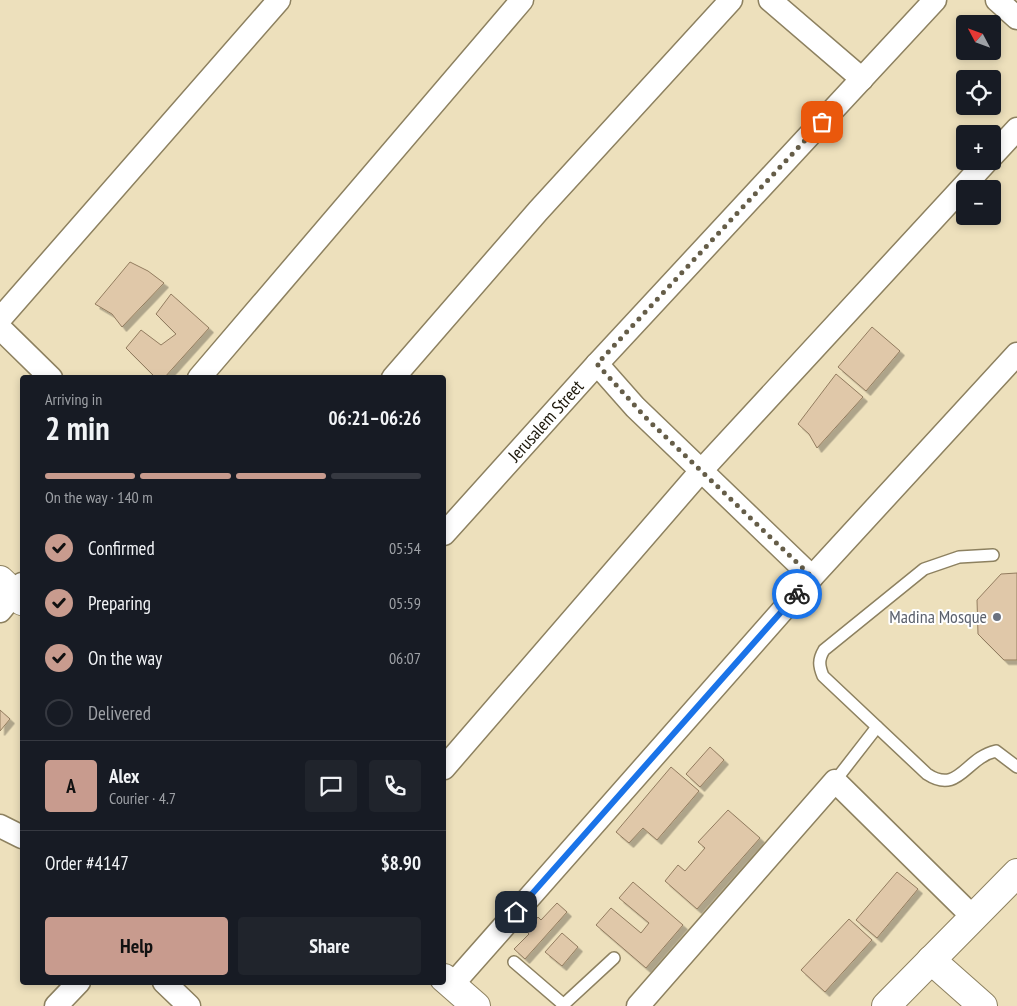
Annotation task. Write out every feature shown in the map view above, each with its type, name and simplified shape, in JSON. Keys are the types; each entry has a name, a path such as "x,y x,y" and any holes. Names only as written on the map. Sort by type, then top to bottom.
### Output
{"main road":[{"path":"886,1006 1017,873"},
{"path":"931,960 983,1006"}],"street":[{"path":"0,319 279,0"},
{"path":"202,375 522,0"},
{"path":"396,375 551,197 731,0"},
{"path":"770,0 862,79"},
{"name":"Jerusalem Street","path":"446,532 597,364 935,0"},
{"path":"998,0 1017,18"},
{"path":"1001,146 1017,129"},
{"path":"446,766 700,472 979,170"},
{"path":"0,328 48,375"},
{"path":"457,994 812,577 1017,354"},
{"path":"597,364 635,407 700,472 812,577"},
{"path":"638,1006 836,781 973,917"},
{"path":"0,826 20,836"},
{"path":"56,1006 76,985"},
{"path":"167,985 189,1006"}],"lane":[{"path":"993,554 959,557 924,569 824,650 819,658 819,666 823,676 927,774 937,780 944,782 954,779 983,754 996,751 1017,767"},
{"path":"836,781 877,727"},
{"path":"514,962 563,1005 614,958"}],"building":[{"path":"130,262 148,271 164,283 122,327 112,314 95,304"},
{"path":"171,294 209,328 167,375 153,375 126,348 141,330 161,345 176,334 156,314"},
{"path":"872,327 900,351 866,391 838,367"},
{"path":"836,374 863,397 817,448 809,434 798,424"},
{"name":"Madina Mosque","path":"1017,573 1017,660 1004,660 978,634 977,600 1001,574"},
{"path":"0,710 10,719 0,731"},
{"path":"710,747 724,760 700,787 686,774"},
{"path":"671,767 699,791 657,840 643,828 629,843 616,832"},
{"path":"728,810 760,838 697,909 665,881 678,865 685,871 705,848 698,842"},
{"path":"897,872 918,889 877,938 856,920"},
{"path":"633,882 683,925 646,968 596,925 611,908 641,933 649,923 619,898"},
{"path":"557,903 567,912 525,959 514,949 529,934 526,931 538,917 541,920"},
{"path":"849,919 872,940 825,992 801,970"},
{"path":"562,933 578,947 562,966 545,952"}],"way so far":[{"path":"797,594 812,577 700,472 635,407 597,364 822,122"}],"place":[{"name":"Madina Mosque","path":"997,617"}],"route":[{"path":"516,912 797,594"}]}
